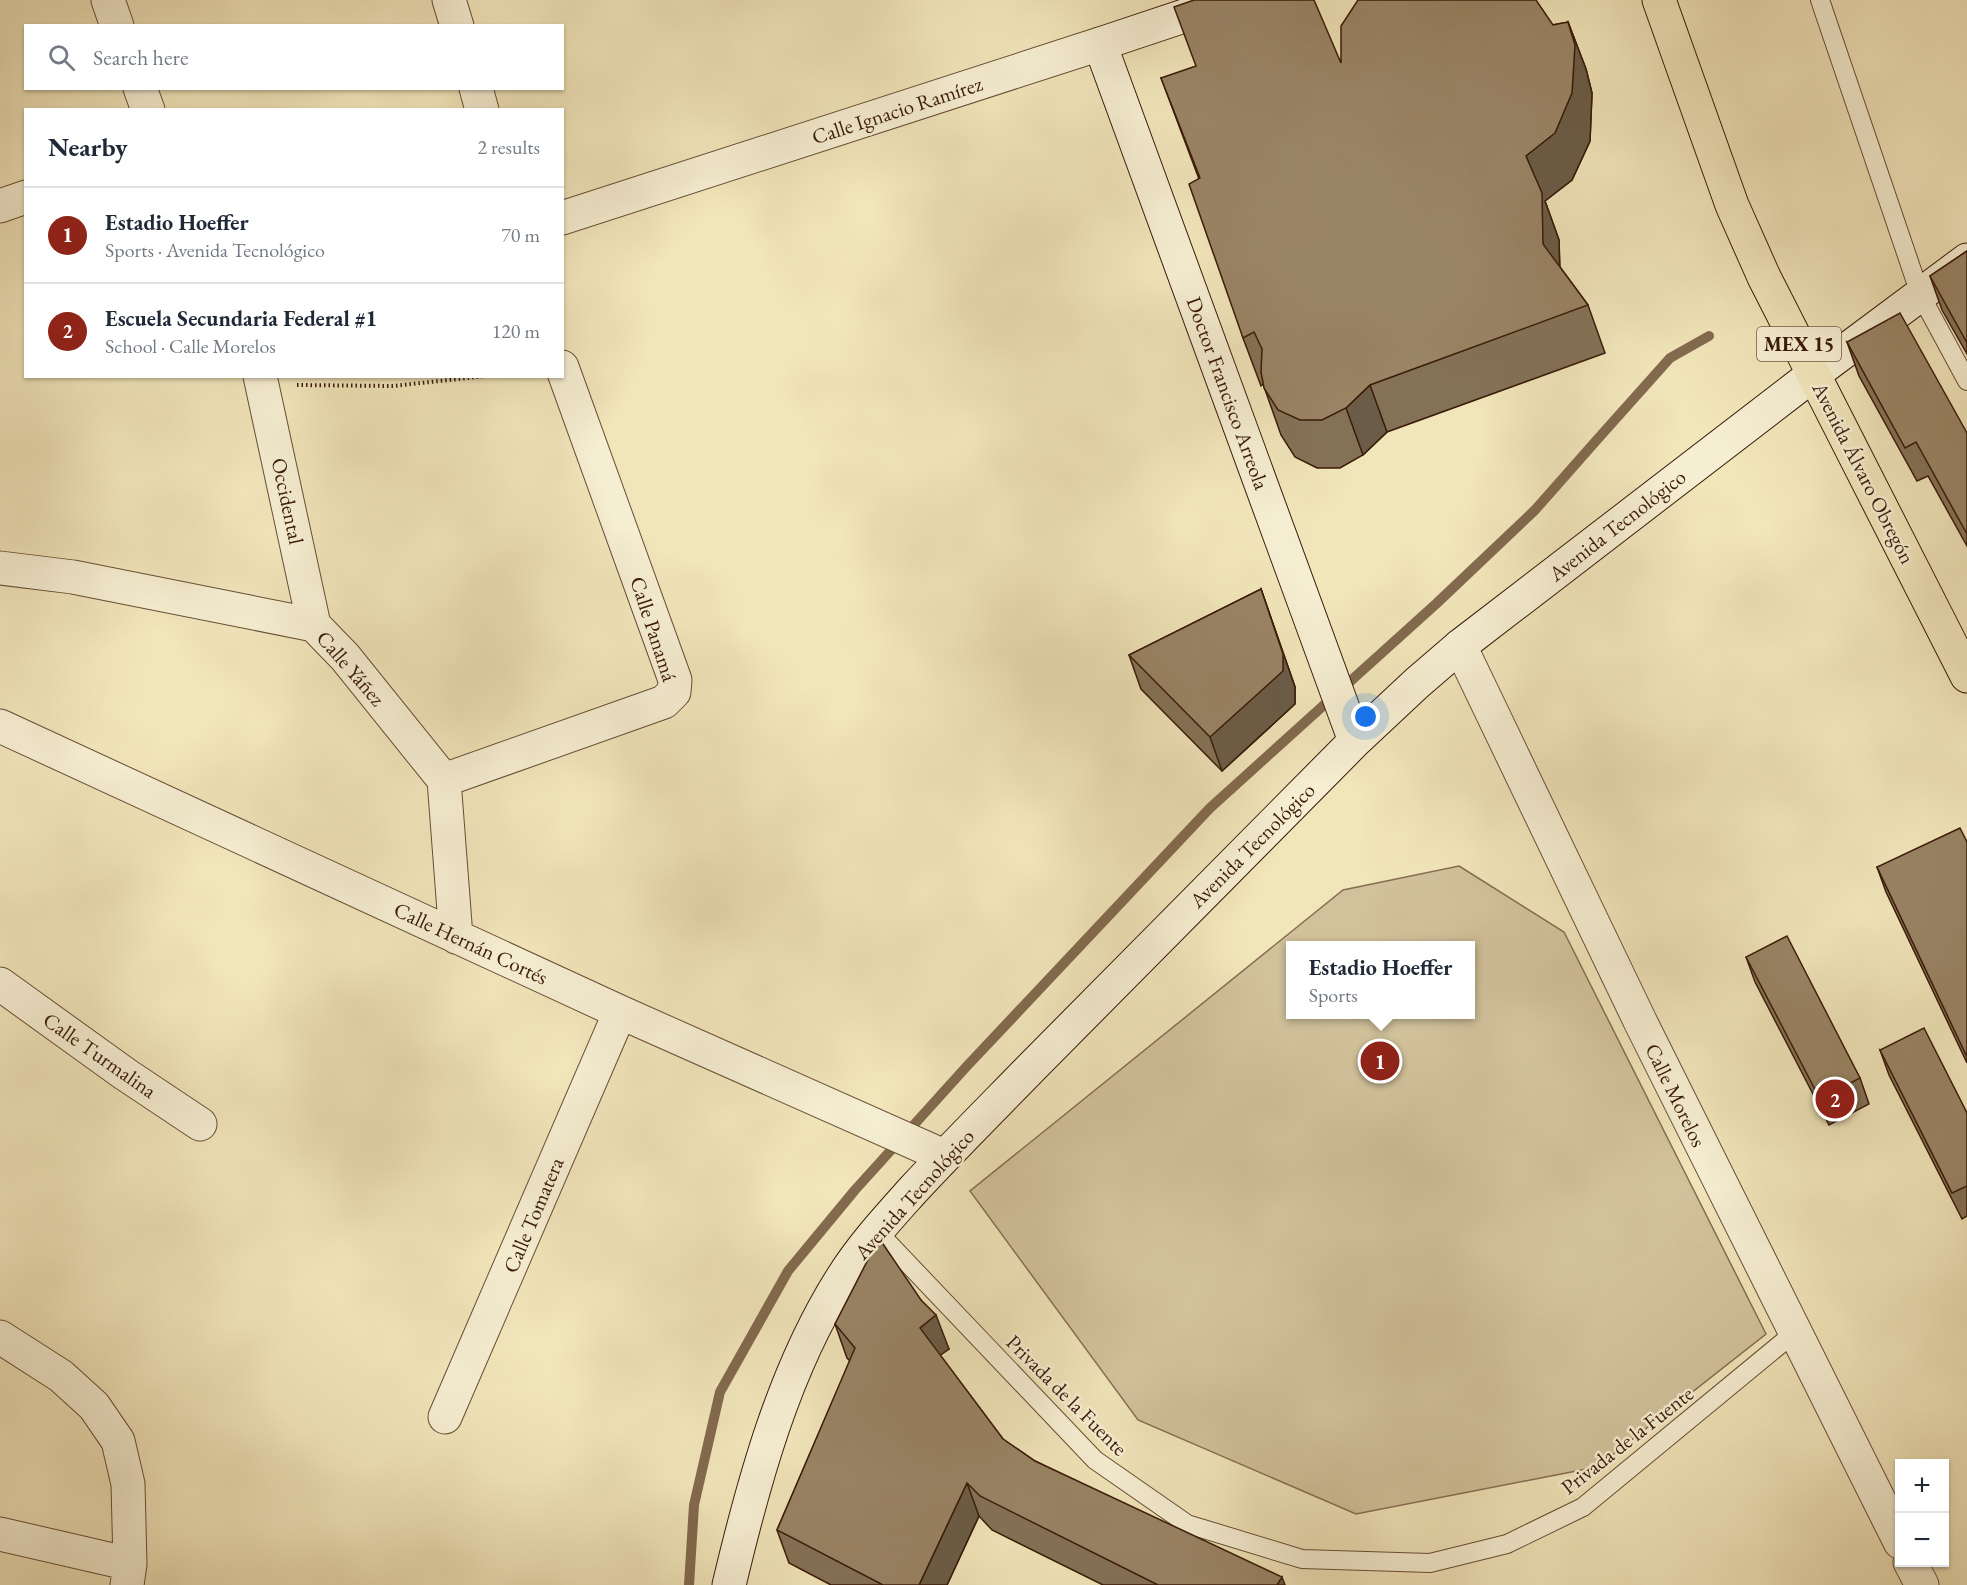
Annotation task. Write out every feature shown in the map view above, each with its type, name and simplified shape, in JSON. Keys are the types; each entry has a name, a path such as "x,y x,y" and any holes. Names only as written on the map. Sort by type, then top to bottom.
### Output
{"highway":[{"name":"Avenida Álvaro Obregón","path":"1659,0 1732,205 1764,277 1967,676"}],"street":[{"path":"108,0 116,24"},
{"path":"449,0 456,24"},
{"name":"Calle Ignacio Ramírez","path":"564,217 1232,0"},
{"name":"Doctor Francisco Arreola","path":"1100,44 1355,741"},
{"path":"141,90 147,108"},
{"path":"477,90 481,108"},
{"path":"0,206 24,198"},
{"name":"Avenida Tecnológico","path":"729,1585 746,1514 770,1439 794,1372 818,1320 842,1276 876,1230 944,1156 1355,741 1417,682 1460,646 1814,374 1967,260"},
{"name":"Calle Panamá","path":"444,780 664,702 674,692 675,680 564,373"},
{"name":"Occidental","path":"262,380 314,625"},
{"name":"Calle Yáñez","path":"0,568 73,577 314,625 345,657 444,780"},
{"name":"Calle Morelos","path":"1460,646 1640,1021 1895,1534"},
{"name":"Calle Hernán Cortés","path":"0,726 620,1012 944,1156"},
{"path":"444,780 456,937"},
{"name":"Calle Turmalina","path":"0,984 124,1074 200,1124"},
{"name":"Calle Tomatera","path":"445,1417 620,1012"},
{"path":"0,1337 61,1376 94,1406 118,1441 128,1484 128,1575 0,1534"},
{"path":"1912,1567 1922,1585"}],"lane":[{"path":"1820,0 1920,294 1967,381"},
{"name":"Privada de la Fuente","path":"876,1230 1095,1460 1187,1524 1302,1558 1430,1563 1507,1544 1583,1507 1794,1333"}],"path":[{"path":"262,380 393,386 467,378"}],"shaded area":[{"path":"1459,866 1564,932 1766,1334 1597,1467 1356,1514 1138,1420 970,1191 1343,890"}],"building":[{"path":"1194,0 1314,0 1341,63 1341,26 1358,0 1536,0 1553,25 1568,22 1575,45 1572,93 1555,133 1526,156 1542,193 1543,244 1588,305 1370,385 1346,408 1322,420 1300,420 1278,410 1264,388 1261,372 1262,349 1254,332 1243,338 1189,184 1200,178 1161,78 1196,66 1174,7"},
{"path":"1967,251 1967,343 1930,276"},
{"path":"1900,313 1967,433 1967,534 1916,442 1905,448 1847,342"},
{"path":"1261,589 1283,654 1283,671 1210,737 1129,655"},
{"path":"1960,828 1967,842 1967,1057 1877,867"},
{"path":"1787,936 1860,1078 1820,1099 1746,957"},
{"path":"1924,1028 1967,1113 1967,1186 1952,1193 1880,1050"},
{"path":"879,1238 921,1300 936,1315 920,1328 1003,1439 1035,1461 1282,1577 1277,1585 1158,1585 980,1496 967,1483 919,1585 883,1585 777,1530 855,1348 835,1324"}],"waterway":[{"path":"689,1585 694,1505 720,1392 788,1271 855,1190 967,1066 1210,808 1437,603 1535,510 1670,358 1709,336"}],"place":[{"name":"Estadio Hoeffer","path":"1380,1061"},
{"name":"Escuela Secundaria Federal #1","path":"1835,1099"}]}
